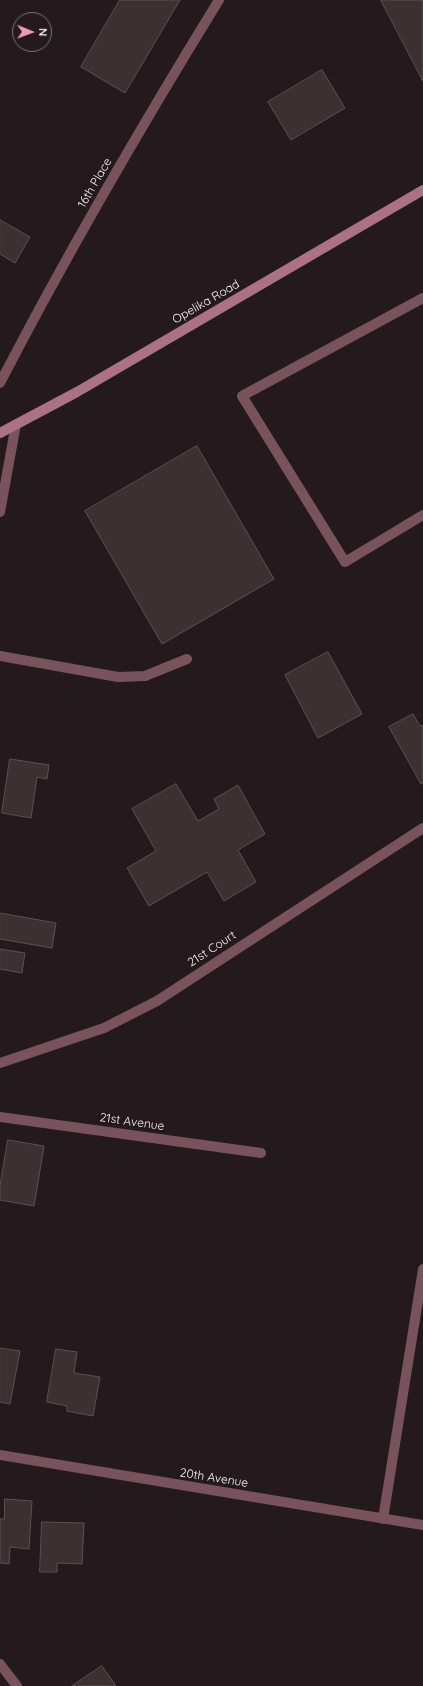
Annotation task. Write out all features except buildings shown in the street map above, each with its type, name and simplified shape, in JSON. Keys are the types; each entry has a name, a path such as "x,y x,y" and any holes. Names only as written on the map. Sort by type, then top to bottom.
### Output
{"main road":[{"name":"Opelika Road","path":"0,433 77,392 423,190"}],"street":[{"name":"16th Place","path":"0,383 100,200 219,0"},
{"path":"423,298 242,396 346,562 423,515"},
{"path":"0,512 16,424"},
{"path":"0,656 118,677 145,676 187,659"},
{"name":"21st Court","path":"0,1063 104,1028 156,1001 423,828"},
{"name":"21st Avenue","path":"0,1117 261,1153"},
{"path":"383,1519 421,1299 423,1269"},
{"name":"20th Avenue","path":"0,1455 423,1525"},
{"path":"0,1664 17,1686"}]}
